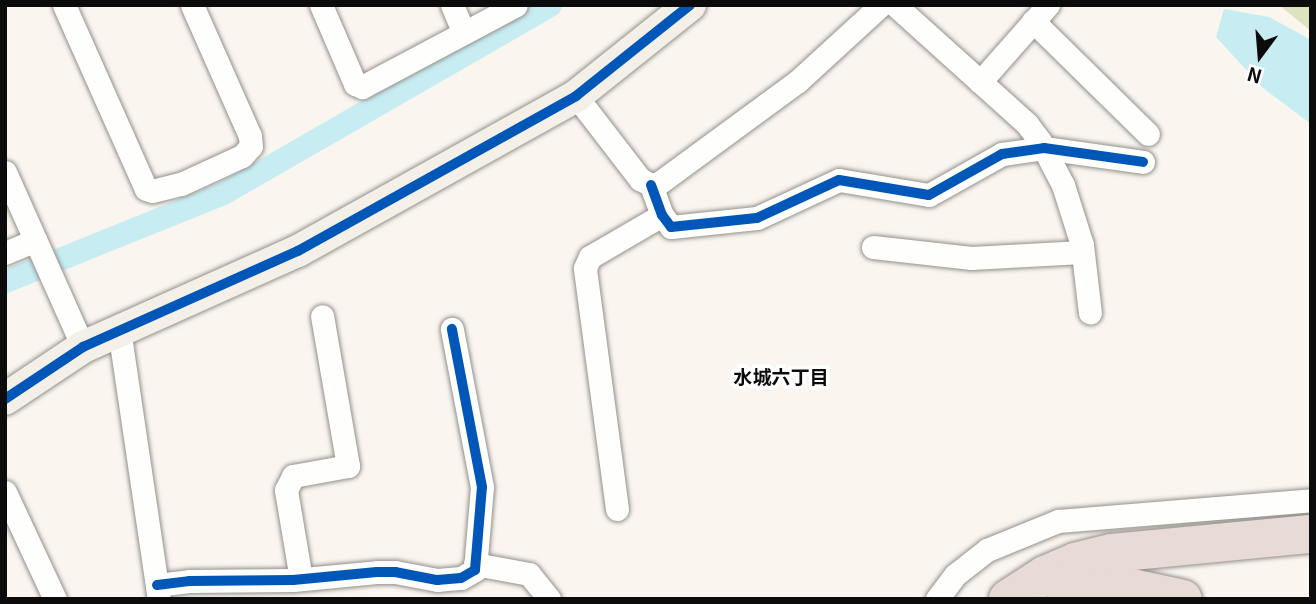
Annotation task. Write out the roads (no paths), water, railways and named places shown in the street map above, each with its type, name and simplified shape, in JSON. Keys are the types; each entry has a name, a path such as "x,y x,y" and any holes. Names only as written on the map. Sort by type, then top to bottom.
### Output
{"highway":[{"path":"1008,599 1045,575 1075,562 1112,553 1311,534"},
{"path":"1066,599 1099,589 1128,587 1183,599"}],"street":[{"path":"64,5 146,189 152,191 181,184 242,156 251,146 250,136 192,5"},
{"path":"321,5 355,84 362,87 516,5"},
{"path":"452,5 464,33"},
{"path":"5,398 83,347 298,251 576,96 690,5"},
{"path":"576,96 640,179 651,184 659,183 798,81 881,5"},
{"path":"895,5 1027,124 1044,148 1063,185 1082,252 1090,313"},
{"path":"980,82 1041,13 1148,134"},
{"path":"651,184 662,215 671,227 757,218 839,180 929,195 1002,154 1044,148 1143,162"},
{"path":"5,172 83,347"},
{"path":"618,509 586,268 590,257 662,215"},
{"path":"5,253 35,240"},
{"path":"873,247 971,258 1082,252"},
{"path":"301,579 286,490 293,476 348,466 322,316"},
{"path":"119,329 158,592 189,581 301,579 377,572 395,572 437,580 461,578 475,570 482,487 452,329"},
{"path":"5,492 55,599"},
{"path":"937,599 955,575 987,550 1058,521 1311,500"},
{"path":"475,564 530,575 549,599"}],"water":[{"path":"1224,9 1269,17 1311,40 1311,124 1263,88 1216,37"}],"waterway":[{"path":"5,281 223,193 550,5"}],"district":[{"name":"水城六丁目","path":"781,376"}]}
